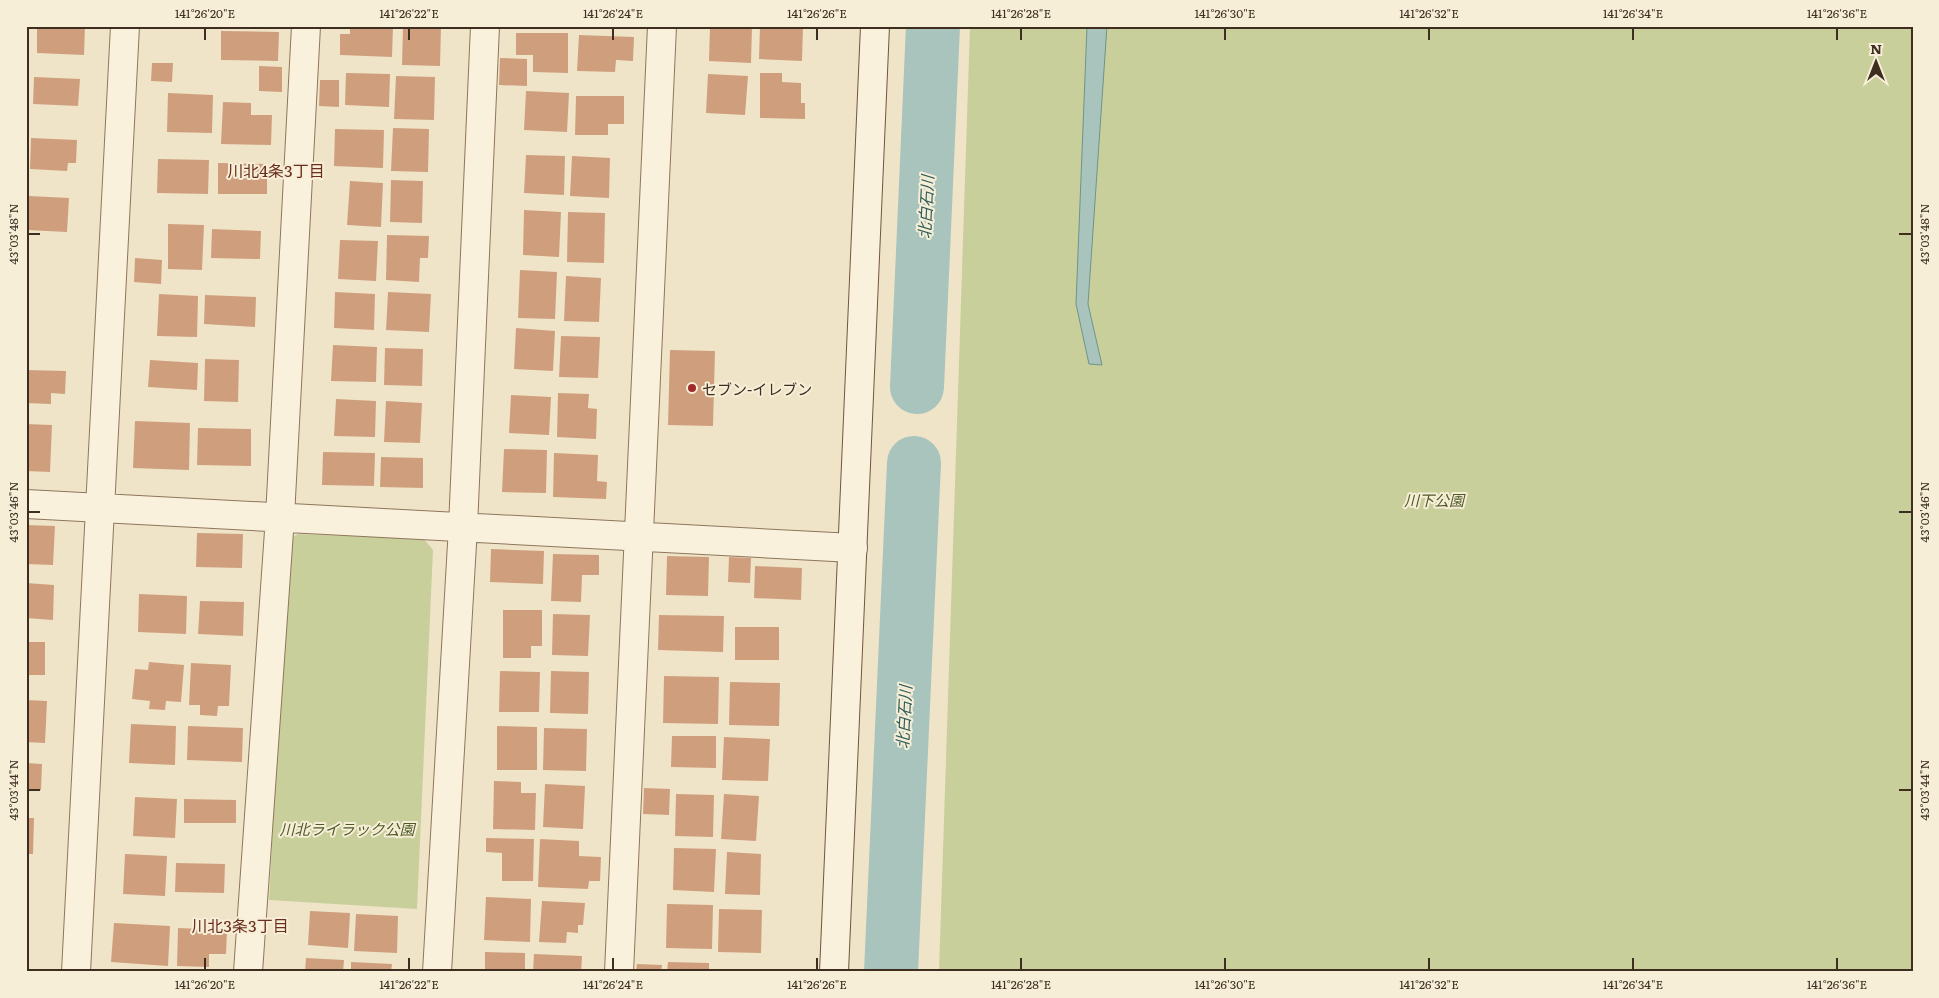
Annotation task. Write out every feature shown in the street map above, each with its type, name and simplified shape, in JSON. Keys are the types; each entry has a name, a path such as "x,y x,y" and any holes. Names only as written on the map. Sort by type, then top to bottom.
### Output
{"street":[{"path":"76,972 125,26"},
{"path":"248,972 280,517 306,26"},
{"path":"437,972 463,527 485,26"},
{"path":"620,972 662,26"},
{"path":"834,972 875,26"},
{"path":"26,504 853,548"}],"green space":[{"name":"川下公園","path":"970,26 1913,26 1913,972 939,972"},
{"name":"川北ライラック公園","path":"298,534 424,539 433,550 417,909 269,900 288,540"}],"water":[{"path":"1087,26 1107,26 1088,304 1102,365 1089,364 1076,304"}],"building":[{"path":"37,26 85,26 84,55 37,53"},
{"path":"350,26 393,26 392,57 340,55 340,34 350,34"},
{"path":"403,26 441,26 440,66 402,65"},
{"path":"710,26 752,26 751,63 709,61"},
{"path":"760,26 803,26 802,61 759,59"},
{"path":"221,31 279,32 278,61 221,60"},
{"path":"516,33 568,33 568,73 533,72 533,55 516,55"},
{"path":"579,35 634,37 633,61 616,60 615,72 577,71"},
{"path":"500,58 527,59 527,86 499,85"},
{"path":"152,63 173,63 172,82 151,81"},
{"path":"259,66 282,67 282,92 259,91"},
{"path":"346,73 390,74 389,107 345,105"},
{"path":"760,73 782,73 782,82 801,83 801,103 805,103 805,119 760,118"},
{"path":"708,74 748,76 745,115 706,113"},
{"path":"396,76 435,77 434,120 394,119"},
{"path":"34,77 80,79 78,106 33,104"},
{"path":"320,80 339,80 339,107 319,106"},
{"path":"526,91 569,93 567,132 524,130"},
{"path":"168,93 213,95 212,133 167,132"},
{"path":"576,96 624,96 624,124 608,124 608,135 575,135"},
{"path":"223,102 251,103 251,115 272,115 271,145 221,144"},
{"path":"393,128 429,129 428,172 391,171"},
{"path":"335,129 384,130 383,168 334,166"},
{"path":"31,138 77,140 76,163 68,163 67,171 30,169"},
{"path":"526,155 565,156 564,195 524,193"},
{"path":"572,156 610,158 609,198 570,196"},
{"path":"158,159 209,160 208,194 157,193"},
{"path":"218,163 267,164 267,194 218,194"},
{"path":"391,180 423,181 422,223 390,222"},
{"path":"350,181 383,183 381,227 347,225"},
{"path":"29,196 69,198 67,232 27,230"},
{"path":"524,210 561,212 559,257 523,255"},
{"path":"568,212 605,213 604,263 567,262"},
{"path":"168,224 204,225 202,270 168,269"},
{"path":"212,229 261,231 260,259 211,258"},
{"path":"387,235 429,236 428,258 420,258 419,282 386,280"},
{"path":"340,240 378,241 376,281 338,279"},
{"path":"135,258 162,260 161,284 134,282"},
{"path":"520,270 557,272 555,319 518,318"},
{"path":"566,276 601,278 599,322 564,321"},
{"path":"335,292 375,294 374,330 334,328"},
{"path":"388,292 431,294 429,332 386,330"},
{"path":"159,294 198,296 197,337 157,336"},
{"path":"205,295 256,297 255,327 204,324"},
{"path":"516,328 555,331 553,371 514,369"},
{"path":"561,336 600,337 598,378 559,377"},
{"path":"333,345 377,347 376,382 331,381"},
{"path":"385,348 423,349 422,386 384,385"},
{"name":"セブン-イレブン","path":"670,350 715,351 713,426 668,425"},
{"path":"205,359 239,360 238,402 204,401"},
{"path":"150,360 198,363 197,390 148,387"},
{"path":"26,370 66,371 65,394 51,393 51,404 26,403"},
{"path":"558,393 589,394 588,408 597,409 596,439 557,437"},
{"path":"511,395 551,397 549,435 509,433"},
{"path":"336,399 376,401 375,437 334,436"},
{"path":"386,401 422,403 420,443 384,442"},
{"path":"135,421 190,423 189,470 133,468"},
{"path":"26,424 52,425 50,472 26,471"},
{"path":"198,428 251,429 251,466 197,465"},
{"path":"504,449 547,450 546,493 502,492"},
{"path":"323,452 375,453 374,486 322,485"},
{"path":"554,453 598,455 597,481 607,482 606,499 553,497"},
{"path":"381,457 423,458 423,488 380,487"},
{"path":"26,525 55,526 53,565 26,564"},
{"path":"197,533 243,534 242,568 196,567"},
{"path":"491,549 544,551 543,584 490,582"},
{"path":"553,554 599,555 599,575 582,575 581,602 551,601"},
{"path":"667,556 709,557 708,596 666,595"},
{"path":"729,557 751,558 750,583 728,582"},
{"path":"755,566 802,568 801,600 754,598"},
{"path":"26,583 54,585 53,620 26,618"},
{"path":"139,594 187,596 186,634 138,632"},
{"path":"200,601 244,602 243,636 198,634"},
{"path":"503,610 542,610 542,646 531,646 531,658 503,658"},
{"path":"553,614 590,615 588,656 552,655"},
{"path":"659,615 724,616 723,652 658,650"},
{"path":"735,627 779,627 779,660 735,660"},
{"path":"26,642 45,642 45,675 26,675"},
{"path":"149,662 184,665 181,702 166,701 165,710 149,709 150,701 132,699 135,669 148,670"},
{"path":"191,663 231,665 229,706 218,706 217,716 200,715 200,705 189,705"},
{"path":"500,671 540,672 539,712 499,712"},
{"path":"551,671 589,672 588,714 550,713"},
{"path":"664,676 719,677 718,724 663,723"},
{"path":"730,682 780,683 779,726 729,725"},
{"path":"26,700 47,701 45,743 26,742"},
{"path":"131,724 176,726 175,765 129,763"},
{"path":"188,726 243,728 242,762 187,760"},
{"path":"497,726 537,727 537,770 497,770"},
{"path":"544,728 587,729 586,771 543,770"},
{"path":"672,736 716,736 716,768 671,767"},
{"path":"724,737 770,739 768,781 722,780"},
{"path":"26,763 42,764 41,790 26,789"},
{"path":"494,781 521,782 521,793 536,793 535,830 493,829"},
{"path":"545,784 585,786 583,829 543,827"},
{"path":"644,788 670,789 669,815 643,814"},
{"path":"676,794 714,795 713,837 675,836"},
{"path":"724,794 759,796 756,841 721,839"},
{"path":"135,797 177,799 175,838 133,836"},
{"path":"184,799 236,800 236,823 184,823"},
{"path":"26,818 34,818 33,854 26,854"},
{"path":"486,838 534,839 533,881 502,881 502,853 486,852"},
{"path":"540,839 579,841 579,856 601,857 600,881 589,881 588,889 538,887"},
{"path":"674,848 716,849 714,892 673,890"},
{"path":"727,852 761,854 760,895 725,894"},
{"path":"125,854 167,856 165,896 123,894"},
{"path":"176,863 225,864 224,893 175,892"},
{"path":"486,897 531,899 530,942 484,940"},
{"path":"542,901 585,903 583,925 578,925 578,933 567,932 566,943 539,942"},
{"path":"667,904 713,905 712,949 666,948"},
{"path":"719,909 762,910 761,953 718,952"},
{"path":"310,911 350,913 348,948 308,945"},
{"path":"356,914 398,916 397,953 354,951"},
{"path":"114,923 170,926 168,966 111,962"},
{"path":"178,928 227,930 226,954 209,954 209,967 177,966"},
{"path":"485,952 525,953 525,972 485,972"},
{"path":"534,954 582,956 581,972 533,972"},
{"path":"306,958 344,960 343,972 305,972"},
{"path":"351,962 392,964 391,972 351,972"},
{"path":"668,962 709,963 709,972 667,972"},
{"path":"637,964 662,965 661,972 636,972"},
{"path":"722,969 761,970 761,972 722,972"}],"waterway":[{"name":"北白石川","path":"917,387 933,26"},
{"name":"北白石川","path":"891,972 914,463"}],"place":[{"name":"セブン-イレブン","path":"692,388"}],"district":[{"name":"川北4条3丁目","path":"276,170"},
{"name":"川北3条3丁目","path":"240,925"}]}
